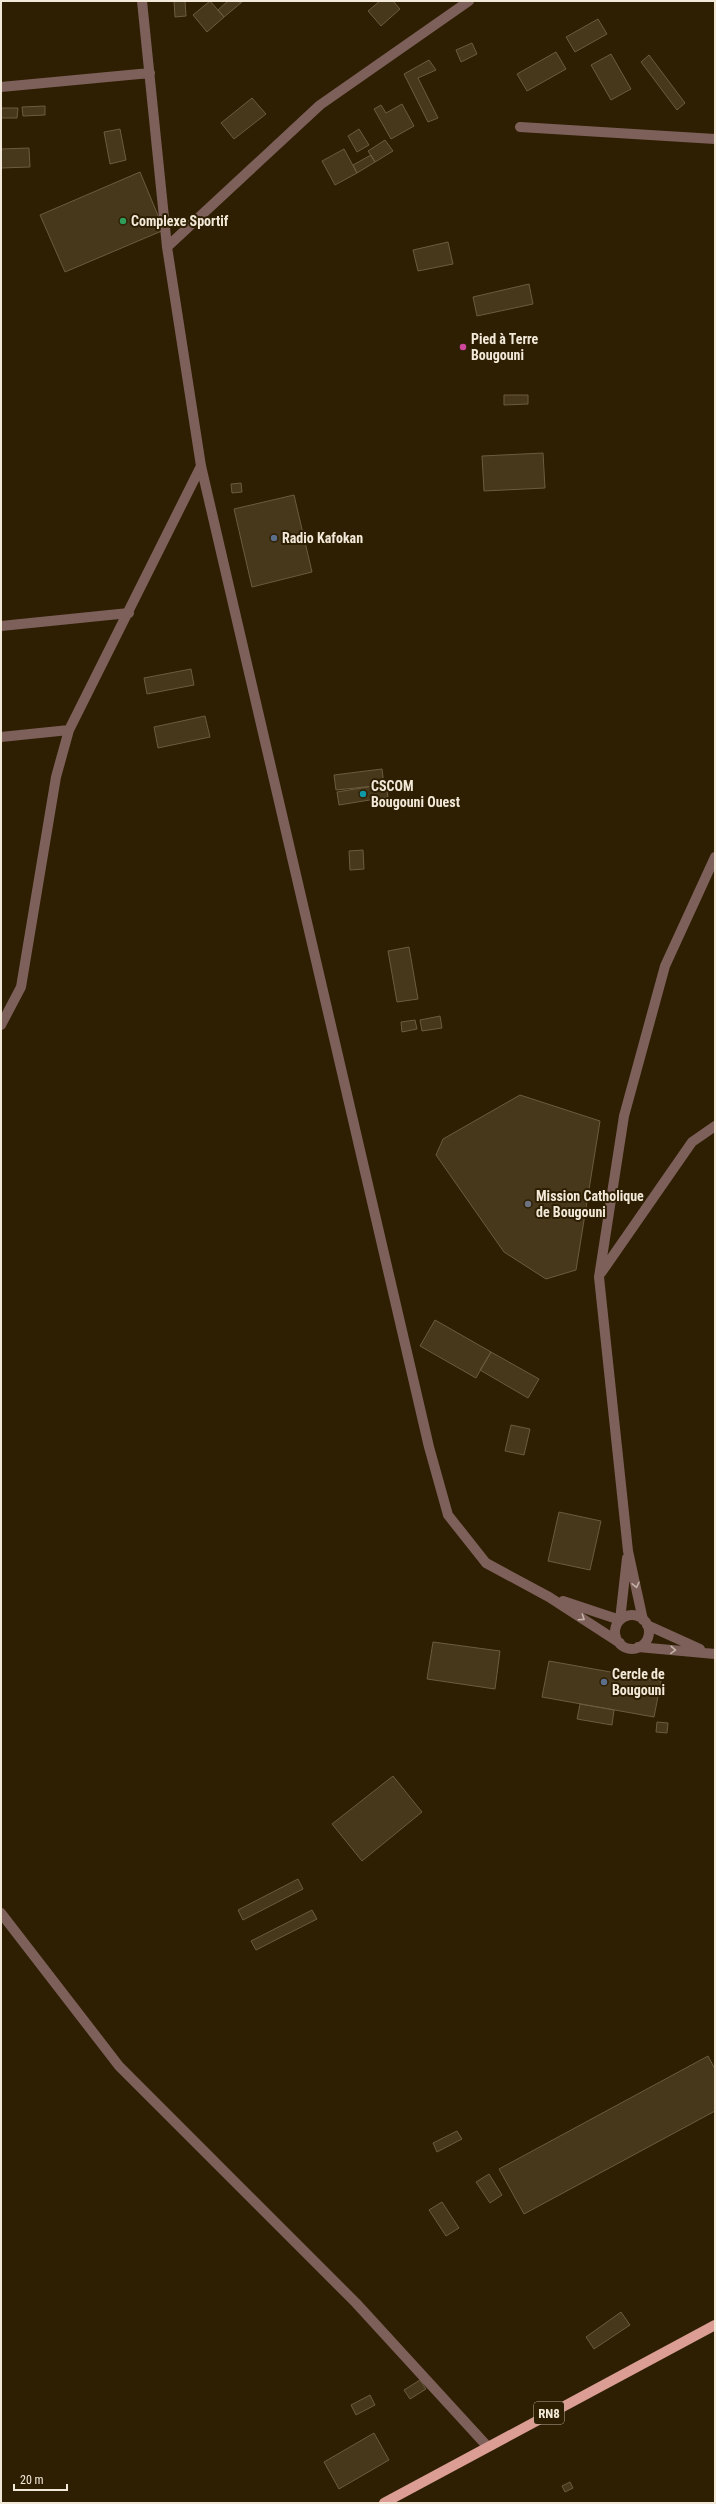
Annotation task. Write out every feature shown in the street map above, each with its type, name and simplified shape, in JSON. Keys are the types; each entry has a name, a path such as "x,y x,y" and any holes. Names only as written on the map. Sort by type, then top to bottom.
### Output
{"main road":[{"name":"RN8","path":"384,2503 487,2446 715,2325"}],"street":[{"path":"142,1 167,247 201,466 429,1447 448,1515 486,1563 549,1597 620,1643 630,1648 638,1647 711,1653"},
{"path":"167,247 320,105 466,2"},
{"path":"1,87 150,73"},
{"path":"520,126 715,139"},
{"path":"1,1025 21,987 56,776 70,730 201,466"},
{"path":"1,626 129,613"},
{"path":"1,737 70,730"},
{"path":"638,1647 647,1638 645,1622 628,1551 599,1276 624,1116 632,1086 666,966 715,857"},
{"path":"599,1276 692,1142 715,1126"},
{"path":"620,1643 615,1632 620,1620 628,1551"},
{"path":"549,1597 620,1620 632,1615 711,1653"},
{"path":"1,1913 119,2066 356,2303 487,2446"}],"building":[{"path":"174,1 185,1 186,16 175,17"},
{"path":"210,1 224,17 207,32 193,15"},
{"path":"228,1 242,2 224,17 218,10"},
{"path":"380,1 393,1 400,9 381,26 368,11"},
{"path":"598,19 607,34 575,52 566,37"},
{"path":"472,43 477,54 461,62 456,50"},
{"path":"556,52 566,69 527,91 517,74"},
{"path":"611,54 631,89 611,100 591,65"},
{"path":"649,55 685,103 677,110 641,62"},
{"path":"429,60 436,70 418,78 438,118 428,122 404,74"},
{"path":"252,98 266,114 234,139 221,123"},
{"path":"402,104 414,126 391,139 374,109 381,105 386,113"},
{"path":"45,106 45,115 23,116 22,107"},
{"path":"1,108 18,108 17,118 1,118"},
{"path":"120,129 126,160 110,164 104,132"},
{"path":"359,129 369,145 357,152 348,136"},
{"path":"385,140 393,151 375,162 368,151"},
{"path":"29,148 30,167 1,168 1,149"},
{"path":"344,149 357,173 335,185 322,161"},
{"path":"371,155 375,162 357,173 353,165"},
{"path":"140,172 164,230 65,272 40,215"},
{"path":"448,242 453,264 418,271 413,250"},
{"path":"529,284 533,304 477,316 473,297"},
{"path":"504,395 528,395 528,404 504,405"},
{"path":"543,453 545,488 484,491 482,456"},
{"path":"241,483 242,492 232,493 231,484"},
{"path":"294,495 312,572 252,587 234,509"},
{"path":"191,669 194,685 147,694 144,678"},
{"path":"205,716 210,737 158,748 154,727"},
{"path":"382,769 384,785 336,790 334,775"},
{"name":"CSCOM Bougouni Ouest","path":"386,784 388,797 339,805 337,792"},
{"path":"363,850 364,869 350,870 349,851"},
{"path":"409,947 418,999 397,1002 388,951"},
{"path":"440,1016 442,1028 422,1031 420,1020"},
{"path":"415,1020 417,1029 402,1032 401,1022"},
{"name":"Mission Catholique de Bougouni","path":"520,1095 600,1121 576,1270 546,1279 504,1252 436,1155 443,1139"},
{"path":"435,1320 491,1352 476,1378 420,1346"},
{"path":"491,1352 539,1379 528,1398 480,1370"},
{"path":"511,1425 530,1429 524,1455 505,1451"},
{"path":"559,1512 601,1521 590,1570 548,1561"},
{"path":"433,1642 500,1651 495,1689 427,1679"},
{"path":"549,1661 661,1681 654,1717 542,1697"},
{"path":"580,1704 614,1710 612,1725 577,1719"},
{"path":"657,1722 668,1723 667,1733 656,1732"},
{"path":"393,1776 422,1812 362,1861 332,1824"},
{"path":"298,1879 303,1889 243,1920 238,1910"},
{"path":"312,1910 317,1919 256,1950 251,1941"},
{"path":"708,2056 715,2069 715,2111 524,2214 499,2169"},
{"path":"457,2131 462,2139 437,2152 433,2143"},
{"path":"489,2174 502,2195 490,2203 476,2182"},
{"path":"442,2202 459,2228 446,2236 429,2210"},
{"path":"621,2312 630,2325 594,2349 586,2337"},
{"path":"420,2380 426,2389 410,2399 404,2390"},
{"path":"370,2395 375,2405 356,2415 351,2405"},
{"path":"374,2433 389,2460 339,2489 324,2462"},
{"path":"570,2482 573,2488 565,2492 562,2486"}],"place":[{"name":"Complexe Sportif","path":"123,221"},
{"name":"Pied à Terre Bougouni","path":"463,347"},
{"name":"Radio Kafokan","path":"274,538"},
{"name":"CSCOM Bougouni Ouest","path":"363,794"},
{"name":"Mission Catholique de Bougouni","path":"528,1204"},
{"name":"Cercle de Bougouni","path":"604,1682"}]}
